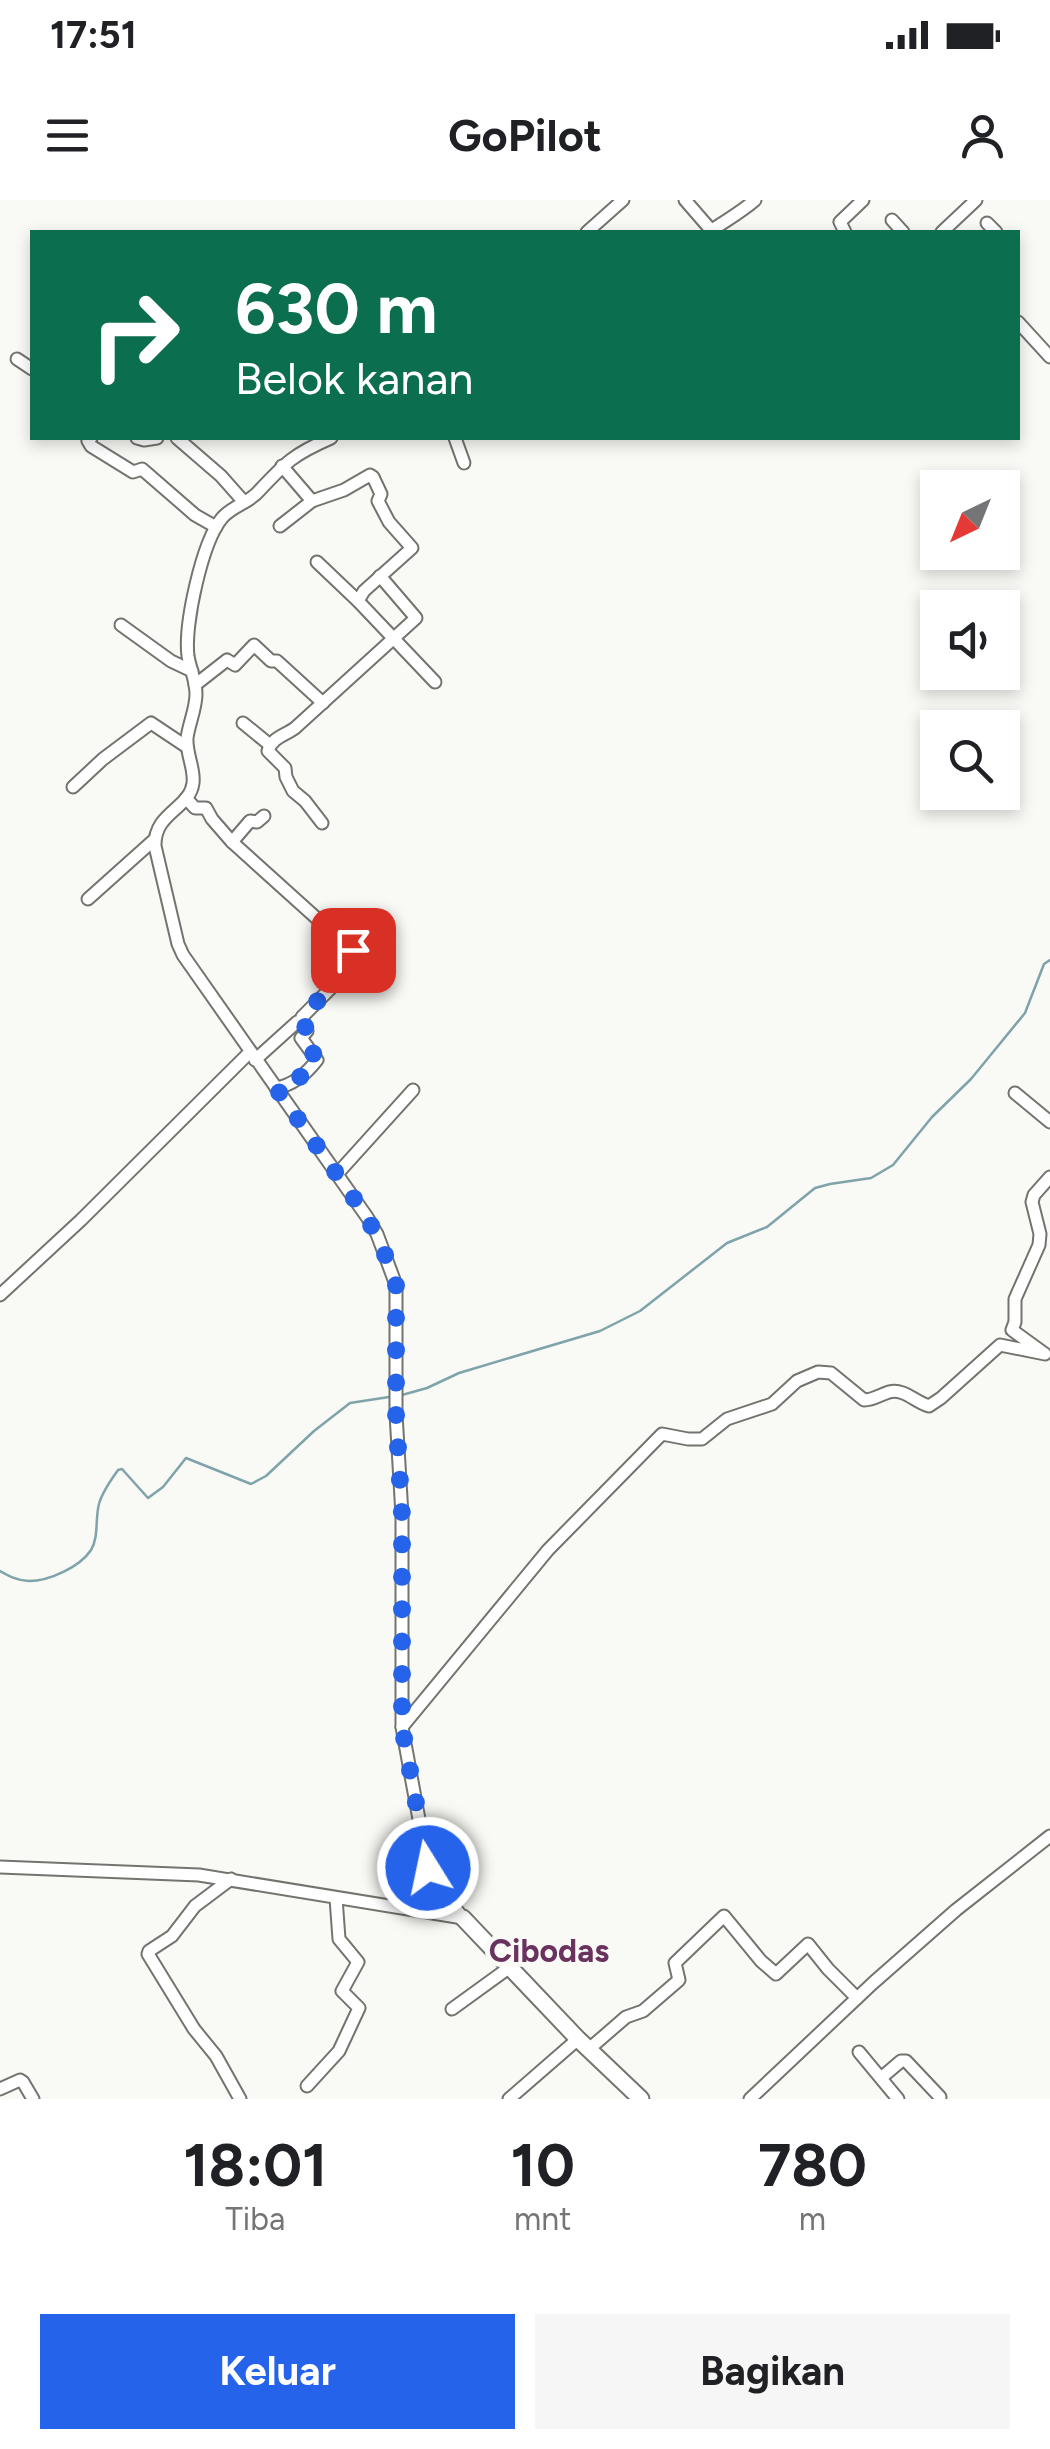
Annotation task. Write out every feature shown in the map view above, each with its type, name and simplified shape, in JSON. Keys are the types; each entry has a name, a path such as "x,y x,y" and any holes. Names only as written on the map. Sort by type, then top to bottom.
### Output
{"main road":[{"path":"463,1918 641,2099"}],"street":[{"path":"589,230 623,200"},
{"path":"686,200 708,230"},
{"path":"713,230 755,200"},
{"path":"844,230 840,222 863,200"},
{"path":"944,230 976,200"},
{"path":"892,220 901,230"},
{"path":"1020,324 1050,357"},
{"path":"16,359 30,368"},
{"path":"89,440 91,446 133,472 141,468 195,515 216,527"},
{"path":"179,440 244,502"},
{"path":"88,899 155,839 162,821 192,788 187,748 196,685 188,656 190,612 210,536 228,512 260,491 282,466 324,440"},
{"path":"456,440 464,462"},
{"path":"282,466 312,501"},
{"path":"280,526 312,501 374,477 381,494 378,502 387,519 412,548 358,601"},
{"path":"317,562 435,682"},
{"path":"322,824 293,791 284,768 268,751 416,617 380,576"},
{"path":"121,626 192,671"},
{"path":"196,685 226,660 236,664 254,645 271,662 278,661 323,703"},
{"path":"73,788 103,758 151,723 187,748"},
{"path":"244,723 270,746"},
{"path":"186,798 195,808 206,808 232,842 354,953 336,982 302,1017 307,1032 302,1038 318,1060 306,1073 276,1088"},
{"path":"232,842 250,822 264,816"},
{"path":"155,839 178,944 252,1056 338,1174 376,1234 396,1284 402,1727 428,1868 463,1918"},
{"path":"0,1296 252,1056 297,1022"},
{"path":"338,1174 413,1090"},
{"path":"1015,1093 1050,1122"},
{"path":"402,1727 548,1550 662,1434 702,1439 727,1419 772,1404 797,1381 818,1372 831,1373 864,1400 895,1391 929,1406 1000,1344 1045,1354 1012,1330 1015,1300 1039,1245 1032,1202 1050,1177"},
{"path":"750,2099 956,1910 1050,1836"},
{"path":"0,1867 231,1879 463,1918"},
{"path":"231,1879 196,1906 172,1936 148,1954 240,2099"},
{"path":"307,2086 339,2051 359,2008 342,1991 358,1962 338,1939 336,1898"},
{"path":"509,2099 583,2044 643,2011 679,1980 675,1963 724,1916 776,1974 808,1944 857,1998"},
{"path":"452,2008 510,1967"},
{"path":"859,2052 898,2099"},
{"path":"880,2078 906,2061 940,2096"},
{"path":"0,2089 20,2080 33,2099"}],"waterway":[{"path":"402,1395 459,1373 600,1331 640,1311 727,1243 767,1227 815,1188 871,1178 893,1165 1025,1013 1044,964 1050,960"},
{"path":"0,1571 21,1580 46,1579 79,1562 91,1550 100,1500 118,1470 122,1469 148,1498 163,1487 186,1458 251,1484 266,1476 350,1403 389,1397"}],"district":[{"name":"Cibodas","path":"549,1951"}],"route":[{"path":"353,950 336,982 302,1017 307,1032 302,1038 318,1060 306,1073 276,1088 367,1217 396,1284 402,1727 428,1868"}]}
